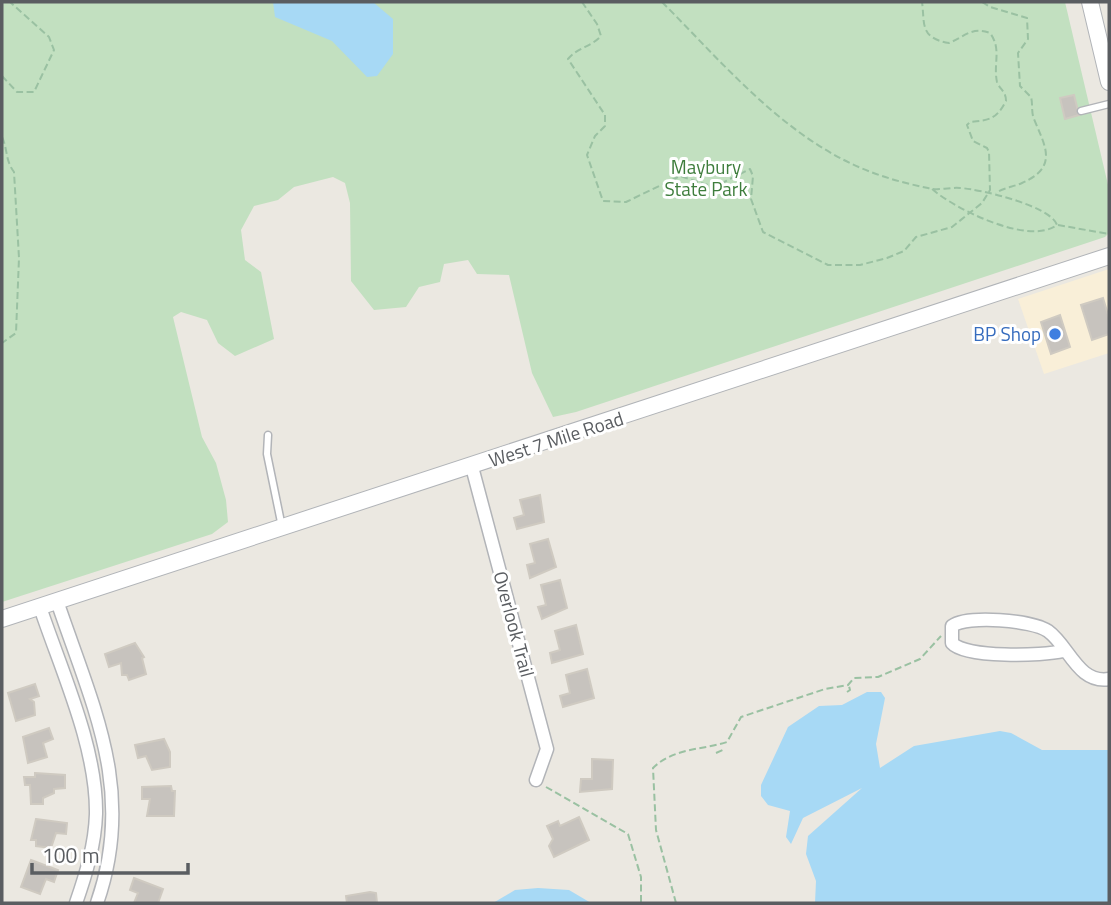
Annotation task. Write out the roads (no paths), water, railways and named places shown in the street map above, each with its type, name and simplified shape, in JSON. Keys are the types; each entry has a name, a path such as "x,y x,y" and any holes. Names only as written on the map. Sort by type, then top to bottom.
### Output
{"street":[{"path":"1090,2 1109,82"},
{"name":"West 7 Mile Road","path":"2,619 1109,257"},
{"name":"Overlook Trail","path":"472,467 547,749 536,780"},
{"path":"57,601 99,724 114,794 112,844 97,903"},
{"path":"40,607 81,730 95,789 94,841 76,903"},
{"path":"1063,651 1036,654 963,652 952,643 951,626 969,619 1015,623 1046,630 1089,676 1109,679"},
{"path":"81,730 99,724"},
{"path":"94,841 112,844"}],"lane":[{"path":"1081,111 1109,104"},
{"path":"268,435 267,454 282,529"}],"water":[{"path":"273,2 373,2 393,19 393,54 377,76 367,77 332,41 275,17"},
{"path":"867,692 881,692 885,698 876,744 880,768 914,746 1000,731 1011,733 1042,750 1109,750 1109,903 815,903 816,881 806,854 808,836 862,788 803,818 791,844 786,837 790,811 768,805 761,796 761,785 788,727 819,706 842,705"},
{"path":"515,890 569,890 591,903 493,903"}],"place":[{"name":"BP Shop","path":"1055,334"}],"park label":[{"name":"Maybury State Park","path":"706,178"}]}
